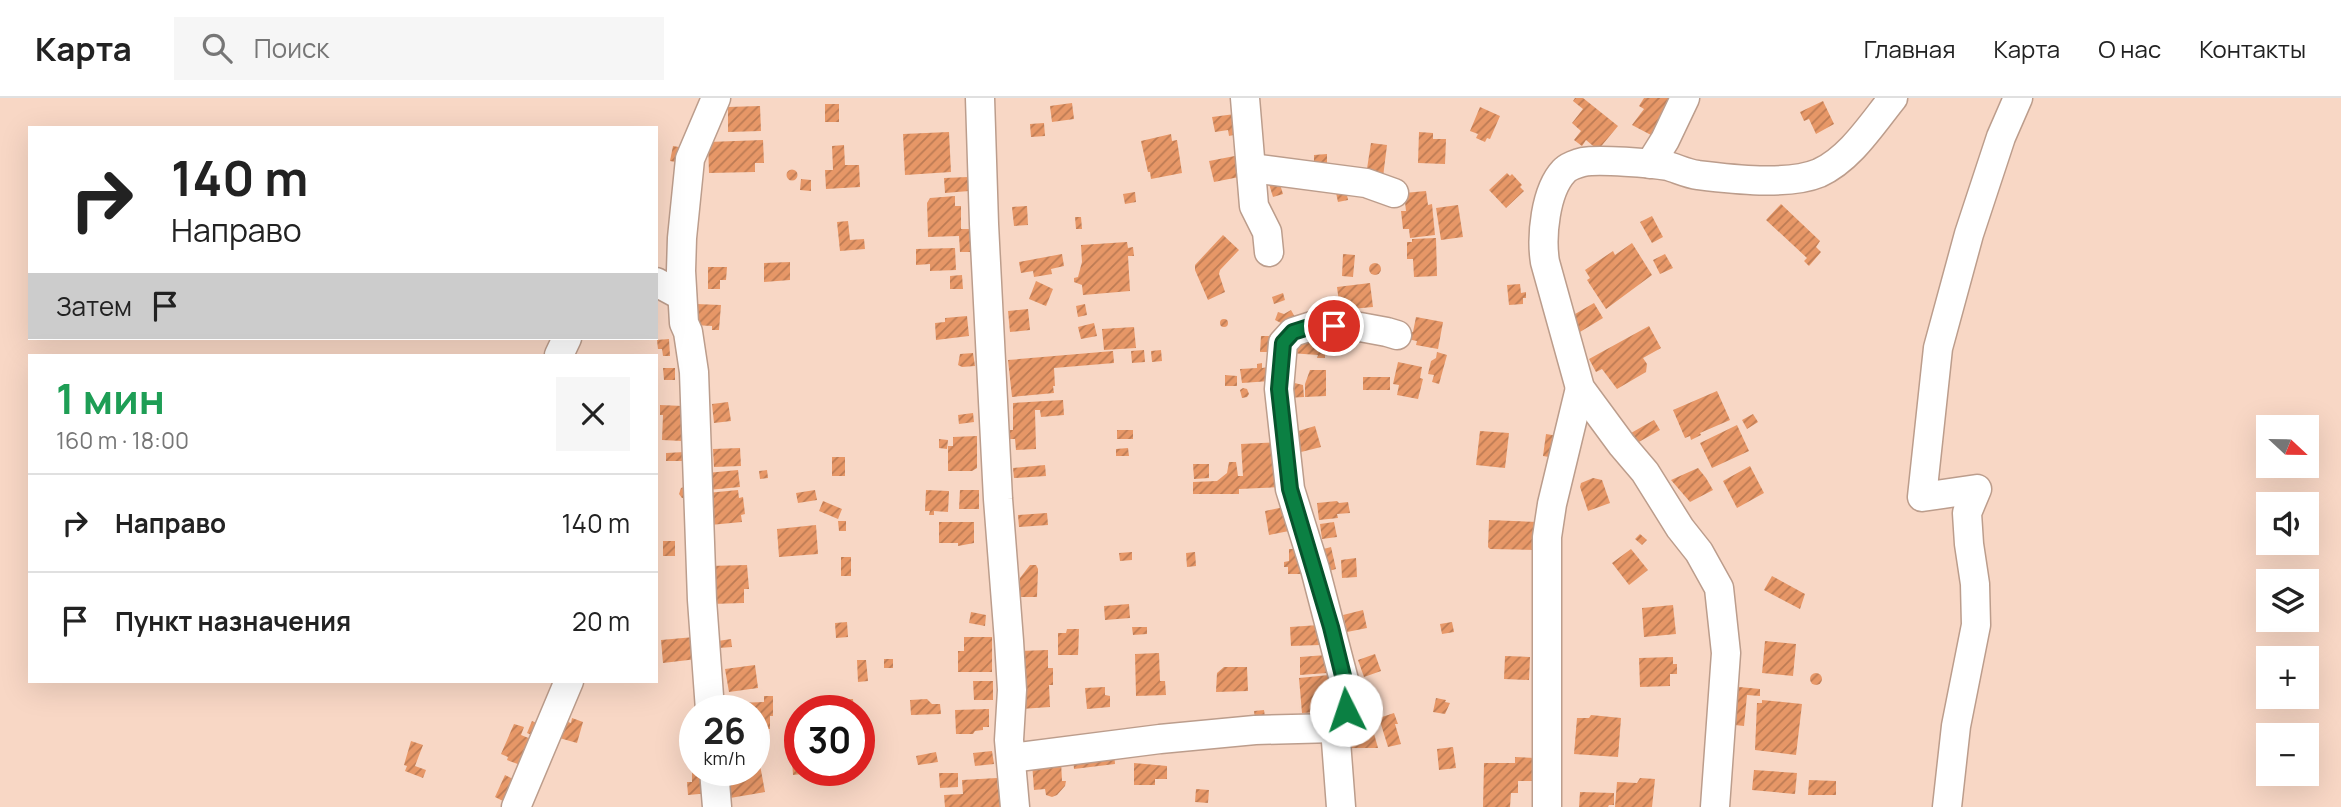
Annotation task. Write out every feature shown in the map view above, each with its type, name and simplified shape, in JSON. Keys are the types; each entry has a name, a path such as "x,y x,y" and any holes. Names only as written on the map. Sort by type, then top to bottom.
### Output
{"street":[{"path":"709,695 702,600 694,373 688,332 684,323 682,238 690,159 716,98"},
{"path":"980,98 984,237 998,499 1012,690 1009,740 1015,807"},
{"path":"1245,98 1254,206 1267,232 1269,252"},
{"path":"1650,164 1665,141 1685,98"},
{"path":"1715,807 1726,653 1719,588 1699,552 1680,528 1646,472 1622,445 1580,388 1542,244 1550,199 1564,170 1583,162 1650,164 1696,175 1748,181 1799,179 1834,165 1846,155 1893,98"},
{"path":"1947,807 1956,726 1976,625 1975,584 1967,513 1977,489 1922,497 1927,432 1941,335 1969,234 2001,137 2018,98"},
{"path":"1251,169 1366,183 1394,193"},
{"path":"658,283 682,296"},
{"path":"1341,807 1346,721 1345,684 1290,489 1279,389 1280,364 1283,343 1293,332 1315,325 1360,327 1397,335"},
{"path":"1547,807 1547,537 1552,504 1580,388"},
{"path":"516,807 568,683"},
{"path":"1012,758 1160,739 1346,721"},
{"path":"715,786 717,807"}],"building":[{"path":"1575,98 1583,98 1618,126 1598,150 1586,140 1582,146 1574,140 1581,131 1572,123 1583,109 1573,101"},
{"path":"1644,98 1672,98 1651,135 1632,125 1644,109 1639,106"},
{"path":"1823,101 1834,124 1816,134 1809,119 1804,121 1800,112"},
{"path":"1072,103 1074,119 1052,122 1050,106"},
{"path":"825,104 839,104 839,122 825,122"},
{"path":"760,106 761,131 728,132 728,107"},
{"path":"1480,107 1500,116 1490,139 1487,138 1485,142 1476,138 1478,134 1470,131"},
{"path":"1235,114 1238,134 1229,136 1228,130 1215,132 1212,117"},
{"path":"1044,123 1045,136 1031,137 1030,124"},
{"path":"949,132 951,172 905,175 903,134"},
{"path":"1419,132 1433,133 1433,139 1446,139 1445,164 1418,163"},
{"path":"1171,134 1172,141 1177,140 1182,173 1151,179 1141,141"},
{"path":"763,140 764,163 755,163 755,172 709,173 708,142"},
{"path":"1371,143 1387,145 1383,177 1366,175"},
{"path":"844,145 845,165 859,165 860,187 826,189 825,170 833,170 832,146"},
{"path":"673,146 684,148 681,163 670,161"},
{"path":"1327,154 1327,163 1314,164 1314,155"},
{"path":"1240,155 1244,176 1214,182 1209,161"},
{"path":"792,169 798,175 792,181 786,175"},
{"path":"1507,173 1510,176 1512,174 1524,191 1506,208 1489,190"},
{"path":"968,177 969,191 945,193 944,178"},
{"path":"801,179 811,180 811,191 800,190"},
{"path":"1279,181 1283,194 1273,197 1269,184"},
{"path":"1346,190 1348,200 1338,202 1336,193"},
{"path":"1426,191 1428,205 1432,204 1435,235 1410,238 1409,229 1403,229 1401,211 1406,211 1404,193"},
{"path":"1135,192 1136,202 1125,204 1123,194"},
{"path":"955,196 955,206 961,206 961,229 975,229 976,252 960,252 959,236 928,237 927,203 930,198"},
{"path":"1781,204 1820,241 1816,247 1821,252 1809,266 1804,261 1807,258 1766,220"},
{"path":"1458,205 1463,237 1441,240 1436,208"},
{"path":"1027,206 1028,225 1014,226 1012,207"},
{"path":"1652,216 1663,237 1652,243 1640,222"},
{"path":"1075,217 1081,217 1082,229 1076,229"},
{"path":"848,221 850,240 864,239 865,249 840,251 837,222"},
{"path":"1223,235 1239,250 1220,270 1225,292 1208,300 1195,265"},
{"path":"1436,238 1437,276 1414,277 1413,259 1407,259 1407,242 1412,242 1412,239"},
{"path":"1127,242 1128,248 1133,247 1134,256 1128,256 1130,291 1083,295 1082,285 1074,282 1082,262 1081,245"},
{"path":"1632,243 1652,275 1606,309 1587,280 1590,278 1585,270 1613,251 1615,255"},
{"path":"955,248 956,270 930,271 930,264 916,265 916,249"},
{"path":"1062,254 1064,266 1051,269 1052,274 1034,277 1033,271 1021,273 1019,262"},
{"path":"1343,254 1355,255 1353,277 1342,276"},
{"path":"1665,254 1673,268 1660,274 1653,260"},
{"path":"790,262 790,280 764,282 764,263"},
{"path":"1370,264 1380,264 1380,274 1370,274"},
{"path":"708,267 727,267 726,280 720,280 720,289 708,289"},
{"path":"962,275 963,289 950,289 950,276"},
{"path":"1036,281 1053,289 1046,306 1029,299"},
{"path":"1370,283 1373,307 1340,310 1337,287"},
{"path":"1520,284 1521,293 1526,292 1523,304 1509,305 1507,285"},
{"path":"1283,293 1285,300 1274,304 1272,297"},
{"path":"1594,303 1603,318 1575,335 1570,317"},
{"path":"696,304 721,305 719,330 712,330 712,326 694,325"},
{"path":"1085,304 1087,315 1078,317 1076,306"},
{"path":"1028,309 1030,330 1010,332 1008,311"},
{"path":"1291,310 1296,319 1280,325 1281,323 1275,320 1278,312 1284,314"},
{"path":"967,316 969,336 936,340 935,323 945,322 945,318"},
{"path":"1416,317 1443,322 1438,349 1416,345 1417,341 1402,338 1403,330 1413,332"},
{"path":"1224,319 1228,323 1224,327 1220,323"},
{"path":"1094,323 1097,336 1081,339 1078,327"},
{"path":"1649,326 1661,348 1643,358 1647,364 1646,372 1617,389 1602,369 1596,372 1589,359"},
{"path":"1134,327 1136,348 1104,350 1102,329"},
{"path":"1335,332 1334,352 1325,352 1325,358 1290,353 1297,339"},
{"path":"1261,336 1273,336 1273,352 1260,352"},
{"path":"669,339 670,356 663,356 662,349 658,349 658,340"},
{"path":"1144,350 1145,362 1132,363 1131,351"},
{"path":"1161,350 1162,361 1152,362 1151,351"},
{"path":"1113,351 1114,363 1054,368 1054,393 1012,397 1008,360"},
{"path":"1437,352 1447,355 1439,384 1432,382 1434,375 1428,374 1431,361 1436,358"},
{"path":"973,353 975,366 958,365 960,354"},
{"path":"1398,362 1422,367 1420,378 1423,379 1418,399 1397,395 1399,385 1393,384"},
{"path":"1262,363 1262,368 1269,367 1270,381 1242,383 1240,369 1257,368 1257,364"},
{"path":"663,368 675,368 675,380 664,380"},
{"path":"1310,370 1326,370 1326,396 1305,397 1305,384"},
{"path":"1225,375 1237,376 1237,386 1225,386"},
{"path":"1363,377 1390,377 1390,390 1363,390"},
{"path":"1286,381 1303,385 1304,397 1287,398"},
{"path":"1247,389 1249,394 1242,398 1240,390"},
{"path":"1717,391 1730,420 1700,433 1701,435 1691,440 1690,436 1685,438 1673,410"},
{"path":"1063,400 1064,415 1041,417 1040,410 1035,410 1036,449 1016,450 1015,439 1009,439 1009,430 1013,430 1013,403"},
{"path":"728,402 731,421 714,423 712,404"},
{"path":"660,405 683,406 682,441 662,440 663,415 660,415"},
{"path":"973,413 974,422 959,424 958,415"},
{"path":"1753,414 1758,422 1747,429 1742,420"},
{"path":"1654,420 1660,430 1637,443 1631,433"},
{"path":"1737,425 1749,451 1712,468 1700,443"},
{"path":"1315,426 1321,447 1301,452 1295,432"},
{"path":"1117,430 1133,430 1133,439 1117,439"},
{"path":"1480,431 1509,433 1505,468 1476,465"},
{"path":"1546,434 1558,436 1555,458 1543,456"},
{"path":"977,436 977,468 972,471 948,471 948,446 953,446 953,437"},
{"path":"939,439 948,440 947,449 939,448"},
{"path":"1281,442 1283,487 1239,489 1239,494 1193,494 1193,482 1217,481 1227,473 1229,462 1236,462 1238,476 1243,476 1241,444"},
{"path":"740,448 741,466 714,467 713,449"},
{"path":"1128,448 1129,456 1116,456 1116,449"},
{"path":"685,452 685,461 666,461 666,453"},
{"path":"832,457 845,457 845,476 832,476"},
{"path":"1193,464 1209,464 1209,478 1194,479"},
{"path":"1045,465 1046,476 1014,478 1013,468"},
{"path":"1750,466 1764,493 1737,508 1723,481"},
{"path":"1698,468 1713,490 1690,502 1671,480"},
{"path":"738,470 740,487 708,490 707,473"},
{"path":"767,470 768,478 760,479 759,471"},
{"path":"1593,478 1602,480 1610,503 1588,511 1580,487 1581,483"},
{"path":"684,487 686,498 682,498 679,494"},
{"path":"738,490 739,498 743,497 745,514 741,515 742,522 710,525 707,493"},
{"path":"815,490 817,500 798,503 796,493"},
{"path":"926,490 949,491 948,512 934,511 934,515 929,515 930,511 925,511"},
{"path":"960,490 979,490 979,509 959,509"},
{"path":"823,501 842,509 838,519 819,511"},
{"path":"1348,502 1350,513 1337,514 1338,518 1319,520 1317,503"},
{"path":"1284,507 1289,531 1269,535 1265,511"},
{"path":"1047,513 1048,525 1019,527 1018,515"},
{"path":"1489,520 1538,522 1536,550 1490,549"},
{"path":"838,521 846,521 846,531 839,531"},
{"path":"939,522 974,522 974,543 958,546 958,543 939,543"},
{"path":"1334,522 1337,537 1322,539 1320,524"},
{"path":"816,525 818,554 779,557 777,529"},
{"path":"1640,534 1647,540 1642,545 1635,539"},
{"path":"663,541 675,541 675,556 663,556"},
{"path":"1331,547 1336,569 1325,572 1320,550"},
{"path":"1289,549 1301,549 1301,574 1288,574 1288,567 1284,567 1284,562 1289,561"},
{"path":"1631,549 1648,570 1629,585 1612,563"},
{"path":"1132,552 1132,560 1120,561 1119,553"},
{"path":"1195,552 1196,566 1187,567 1186,553"},
{"path":"841,557 851,557 851,576 841,576"},
{"path":"1356,558 1357,577 1342,578 1341,560"},
{"path":"747,565 749,589 744,589 744,603 710,604 708,566"},
{"path":"1030,565 1036,565 1038,569 1037,597 1019,597 1020,578"},
{"path":"1772,576 1805,594 1800,609 1764,590"},
{"path":"1129,604 1130,618 1105,620 1104,606"},
{"path":"1673,605 1676,634 1644,637 1642,608"},
{"path":"1363,610 1367,628 1347,632 1343,615"},
{"path":"971,612 986,615 985,626 969,623"},
{"path":"847,622 848,637 836,638 835,623"},
{"path":"1452,622 1454,632 1442,634 1440,624"},
{"path":"1319,625 1320,645 1291,646 1290,627"},
{"path":"1132,627 1147,627 1147,634 1133,635"},
{"path":"1067,629 1079,629 1078,655 1058,655 1058,633 1066,633"},
{"path":"694,637 697,659 663,663 661,640"},
{"path":"964,637 992,637 992,672 958,672 958,651 964,651"},
{"path":"731,639 732,647 719,648 718,641"},
{"path":"1765,641 1796,644 1793,676 1762,673"},
{"path":"1048,650 1048,668 1053,668 1053,685 1049,685 1050,707 1021,709 1019,651"},
{"path":"1159,653 1160,681 1165,681 1166,695 1136,696 1135,654"},
{"path":"1375,654 1381,671 1364,677 1358,660"},
{"path":"1326,655 1327,673 1300,675 1300,657"},
{"path":"1505,656 1530,657 1529,680 1504,679"},
{"path":"1673,657 1673,664 1677,664 1677,674 1670,674 1670,686 1640,687 1639,658"},
{"path":"884,659 893,659 893,668 884,668"},
{"path":"857,660 866,660 868,681 858,682"},
{"path":"755,665 758,688 729,692 725,669"},
{"path":"1224,667 1247,667 1248,691 1216,692 1217,673"},
{"path":"1816,673 1822,679 1816,685 1810,679"},
{"path":"1329,675 1330,687 1327,687 1332,711 1302,713 1299,678"},
{"path":"973,681 993,681 993,700 974,700"},
{"path":"1729,686 1760,689 1760,696 1747,695 1744,726 1725,724"},
{"path":"1105,687 1105,695 1110,696 1110,707 1087,709 1085,688"},
{"path":"770,696 773,696 773,716 770,716"},
{"path":"1436,698 1450,703 1445,714 1433,712"},
{"path":"927,699 932,704 940,704 941,714 911,715 910,700"},
{"path":"1762,700 1802,704 1796,755 1755,750 1757,703 1762,703"},
{"path":"989,709 989,727 983,727 983,730 973,734 956,734 955,710"},
{"path":"1264,710 1265,717 1255,719 1254,711"},
{"path":"1394,713 1401,744 1388,747 1379,718"},
{"path":"1591,715 1621,718 1618,757 1574,754 1577,718 1589,718"},
{"path":"572,718 583,722 577,743 556,737 562,720 571,723"},
{"path":"532,721 546,727 541,739 527,733"},
{"path":"514,724 524,727 521,735 536,741 523,766 507,760 508,757 501,754"},
{"path":"1373,730 1378,748 1344,748 1343,731"},
{"path":"411,741 423,745 415,766 426,770 423,778 405,771 407,766 404,765"},
{"path":"1453,747 1456,768 1439,770 1437,749"},
{"path":"992,751 994,764 975,766 973,753"},
{"path":"1114,751 1115,764 1074,769 1073,756"},
{"path":"936,752 938,762 918,765 916,756"},
{"path":"1515,757 1536,758 1536,781 1518,781 1518,793 1511,793 1510,807 1483,807 1484,763 1515,763"},
{"path":"1061,761 1062,781 1066,781 1057,795 1046,795 1045,789 1034,790 1032,763"},
{"path":"1134,763 1167,766 1167,779 1155,779 1155,785 1134,785"},
{"path":"1754,770 1797,773 1795,794 1752,790"},
{"path":"939,773 958,773 958,787 940,788"},
{"path":"505,775 517,781 507,803 495,797"},
{"path":"997,778 998,790 1001,790 1000,807 945,807 944,795 963,794 962,780"},
{"path":"1640,778 1655,779 1652,807 1615,807 1617,782 1637,783"},
{"path":"1809,780 1836,781 1836,795 1808,795"},
{"path":"687,786 709,786 710,793 688,795"},
{"path":"728,786 764,786 765,792 730,798"},
{"path":"1196,789 1209,790 1208,803 1195,802"},
{"path":"1580,792 1614,793 1614,805 1579,807"}],"route":[{"path":"1334,326 1315,325 1293,332 1283,343 1279,389 1290,489 1331,627 1345,684 1346,710"}]}
